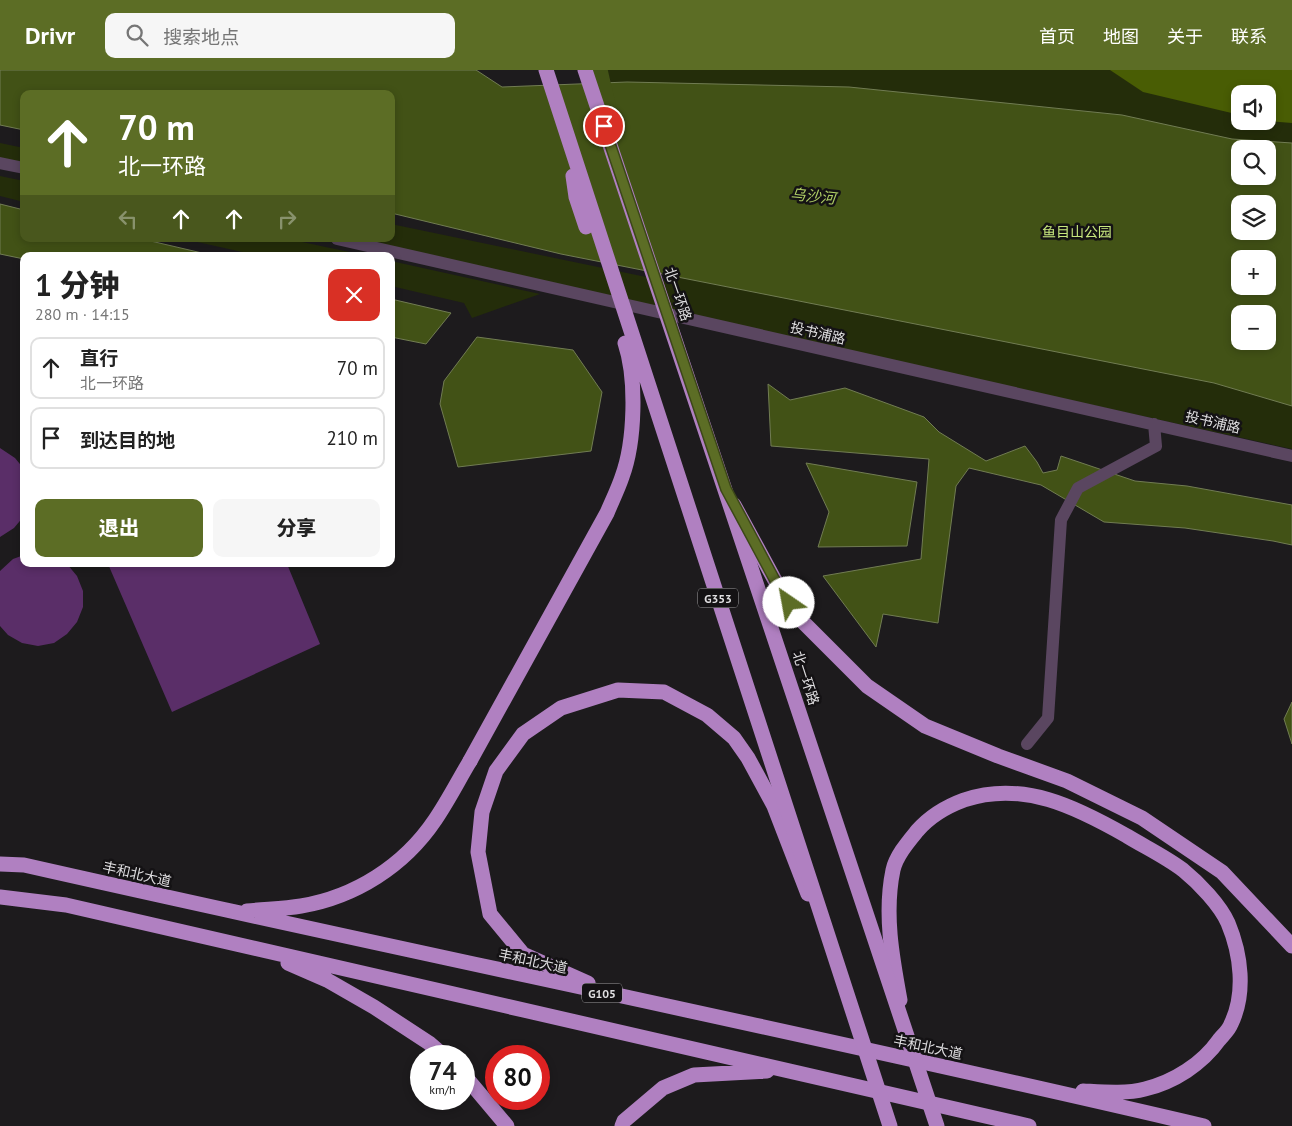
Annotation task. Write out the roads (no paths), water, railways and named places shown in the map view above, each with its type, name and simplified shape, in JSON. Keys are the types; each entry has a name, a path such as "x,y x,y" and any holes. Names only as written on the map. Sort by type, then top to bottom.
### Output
{"highway":[{"name":"G353","path":"546,70 890,1126"},
{"name":"北一环路","path":"585,70 937,1126"},
{"path":"234,912 301,906 332,899 363,885 390,869 412,849 434,821 470,761 607,513 623,476 630,445 634,390 630,356 576,197 565,128"},
{"path":"726,489 778,586 800,620 866,686 925,726 1067,782 1142,818 1222,872 1292,946"},
{"path":"619,996 523,954 490,914 478,852 482,812 496,771 523,734 561,708 618,690 664,692 706,715 734,738 748,758 774,806 849,1000"},
{"path":"905,1029 892,952 888,908 894,867 909,841 927,819 953,804 982,794 1011,792 1038,796 1074,809 1150,849 1182,870 1208,894 1228,922 1241,978 1231,1024 1202,1060 1179,1076 1145,1089 1108,1092 1043,1088"},
{"name":"丰和北大道","path":"0,864 24,865 1043,1088 1204,1126"},
{"name":"G105","path":"0,897 66,905 1029,1126"},
{"path":"252,948 327,980 374,1007 432,1045"},
{"path":"622,1126 624,1121 663,1088 694,1075 787,1070"},
{"path":"475,1088 507,1126"}],"street":[{"path":"0,163 20,167"},
{"name":"投书浦路","path":"350,242 394,252"},
{"name":"投书浦路","path":"395,252 1292,456"},
{"path":"1027,744 1048,718 1061,520 1078,488 1156,446 1154,424"}],"water":[{"name":"鱼目山公园","path":"0,70 476,70 502,87 627,82 849,87 1122,115 1232,139 1247,140 1231,140 1231,185 1276,185 1276,142 1292,143 1292,406 1214,383 561,254 395,214 395,90 20,90 20,129 0,125"},
{"path":"0,204 20,209 20,242 155,242 198,252 20,252 20,258 0,254"},
{"path":"395,300 451,313 426,344 395,338"},
{"path":"477,337 573,350 602,392 591,451 458,467 440,404 444,381"},
{"path":"768,384 790,400 845,388 924,417 939,432 986,461 1025,446 1043,473 1057,470 1061,456 1135,481 1187,486 1292,505 1292,545 1185,528 1104,522 1041,485 969,468 956,486 938,623 883,614 876,647 823,576 921,559 929,459 771,446"},
{"path":"806,463 917,482 907,546 818,547 829,512"},
{"path":"1292,702 1292,744 1284,719"}],"waterway":[{"path":"597,70 605,104"}],"water label":[{"name":"乌沙河","path":"813,196"}]}
